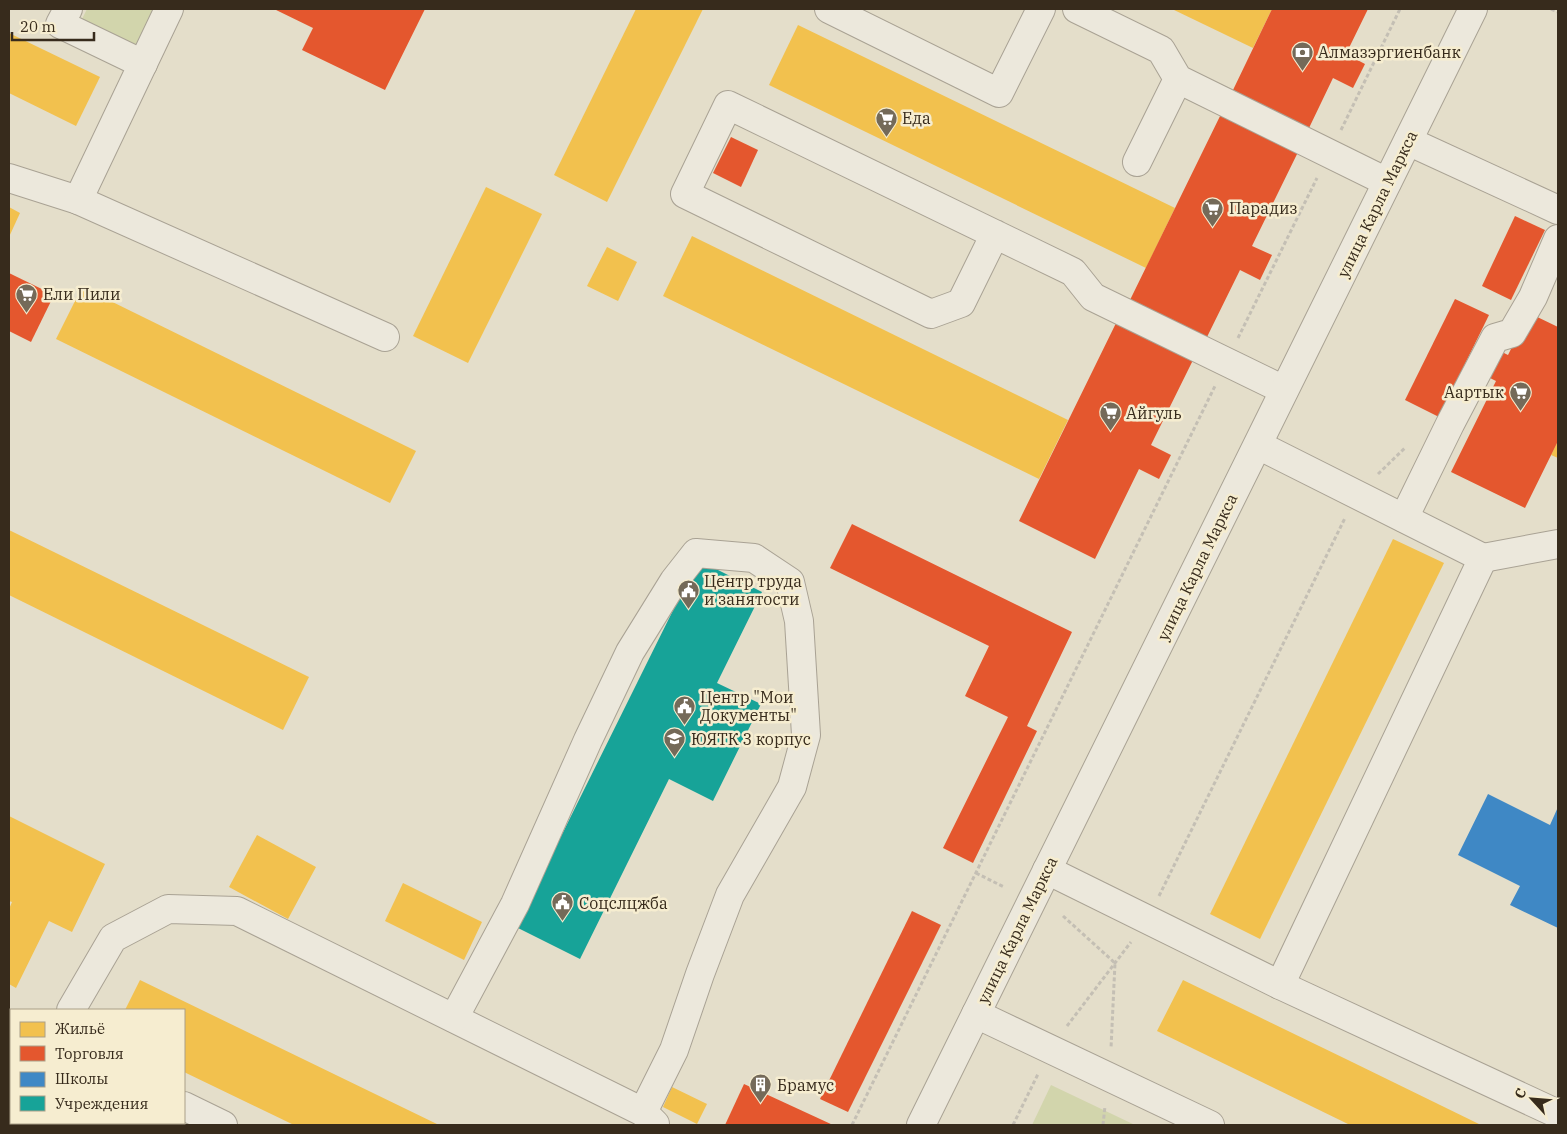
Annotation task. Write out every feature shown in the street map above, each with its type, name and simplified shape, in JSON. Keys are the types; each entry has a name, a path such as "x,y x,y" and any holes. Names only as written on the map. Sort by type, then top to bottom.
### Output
{"street":[{"path":"68,9 60,24 143,64"},
{"path":"78,200 170,9"},
{"path":"828,9 1000,93 1041,9"},
{"path":"1077,9 1161,50 1178,79 1387,182"},
{"name":"улица Карла Маркса","path":"921,1125 1473,9"},
{"path":"1137,162 1178,79"},
{"path":"995,234 961,303 931,314 685,194 728,105 995,234 1073,272 1093,297 1284,390"},
{"path":"1408,141 1558,210"},
{"path":"9,178 78,200 385,337"},
{"path":"1404,518 1495,338 1512,333 1533,297 1558,239"},
{"path":"1258,445 1483,558 1558,544"},
{"path":"72,1009 113,938 168,908 237,911 454,1018 649,1119 730,895 792,787 806,735 799,621 790,582 754,558 696,552 674,581 630,652 588,740 515,904 454,1018"},
{"path":"1280,985 1483,558"},
{"path":"1047,870 1280,985 1558,1114"},
{"path":"976,1014 1210,1125"},
{"path":"185,1106 224,1125"}],"path":[{"path":"852,1125 1400,9"},
{"path":"1551,9 1558,12"},
{"path":"1013,1125 1050,1049 1148,920 1356,494 1412,442"},
{"path":"976,873 1004,887"},
{"path":"1063,916 1115,963"},
{"path":"1109,1077 1115,963"}],"green space":[{"path":"87,9 157,9 138,47 82,19"},
{"path":"1051,1085 1135,1125 1032,1125"}],"building: Жильё":[{"path":"636,9 703,9 607,202 554,175"},
{"path":"1172,9 1272,9 1253,48"},
{"path":"798,25 1175,208 1146,268 769,85"},
{"path":"9,33 100,77 76,126 9,93"},
{"path":"486,187 542,214 468,363 413,336"},
{"path":"9,207 20,213 9,237"},
{"path":"692,236 1068,420 1039,479 663,296"},
{"path":"607,247 637,262 618,301 587,286"},
{"path":"82,287 416,451 390,503 56,339"},
{"path":"1558,441 1558,458 1551,455"},
{"path":"9,530 309,677 283,730 9,595"},
{"path":"1393,539 1444,563 1260,939 1210,914"},
{"path":"9,816 105,864 72,932 49,921 16,988 9,984 9,909 12,902 9,901"},
{"path":"257,835 316,867 288,919 229,887"},
{"path":"403,883 482,922 464,960 385,921"},
{"path":"140,980 439,1125 294,1125 185,1072 185,1009 126,1009"},
{"path":"1183,980 1481,1125 1350,1125 1157,1031"},
{"path":"672,1087 707,1104 697,1124 663,1107"}],"building: Торговля":[{"path":"274,9 425,9 385,90 302,50 313,28"},
{"name":"Алмазэргиенбанк","path":"1272,9 1368,9 1346,54 1365,64 1353,88 1333,78 1309,128 1233,90"},
{"name":"Парадиз","path":"1223,110 1300,148 1252,246 1272,255 1260,280 1240,270 1207,337 1130,300"},
{"path":"731,137 758,150 741,187 713,173"},
{"path":"1515,216 1545,230 1511,300 1482,286"},
{"name":"Ели Пили","path":"9,273 54,295 31,342 9,331"},
{"path":"1455,299 1489,315 1439,417 1405,400"},
{"name":"Аартык","path":"1529,313 1558,327 1558,441 1525,508 1451,472 1496,381 1484,375 1496,349 1508,355"},
{"name":"Айгуль","path":"1119,317 1196,354 1151,445 1171,455 1159,479 1139,469 1095,559 1019,521"},
{"path":"852,524 1072,632 1027,726 1037,731 973,863 943,848 1008,717 965,696 989,646 830,568"},
{"path":"912,911 941,925 848,1112 820,1099"},
{"name":"Брамус","path":"744,1084 833,1125 725,1125"}],"building: Школы":[{"path":"1488,794 1550,825 1558,807 1558,928 1510,905 1520,886 1458,855"}],"building: Учреждения":[{"path":"698,560 762,592 717,683 761,704 713,801 669,779 580,959 516,927"}],"place":[{"name":"Алмазэргиенбанк","path":"1302,71"},
{"name":"Еда","path":"886,137"},
{"name":"Парадиз","path":"1213,227"},
{"name":"Ели Пили","path":"27,313"},
{"name":"Аартык","path":"1520,411"},
{"name":"Айгуль","path":"1110,432"},
{"name":"Центр труда и занятости","path":"688,609"},
{"name":"Центр \"Мои Документы\"","path":"684,725"},
{"name":"ЮЯТК 3 корпус","path":"675,758"},
{"name":"Соцслцжба","path":"563,922"},
{"name":"Брамус","path":"761,1104"}]}
